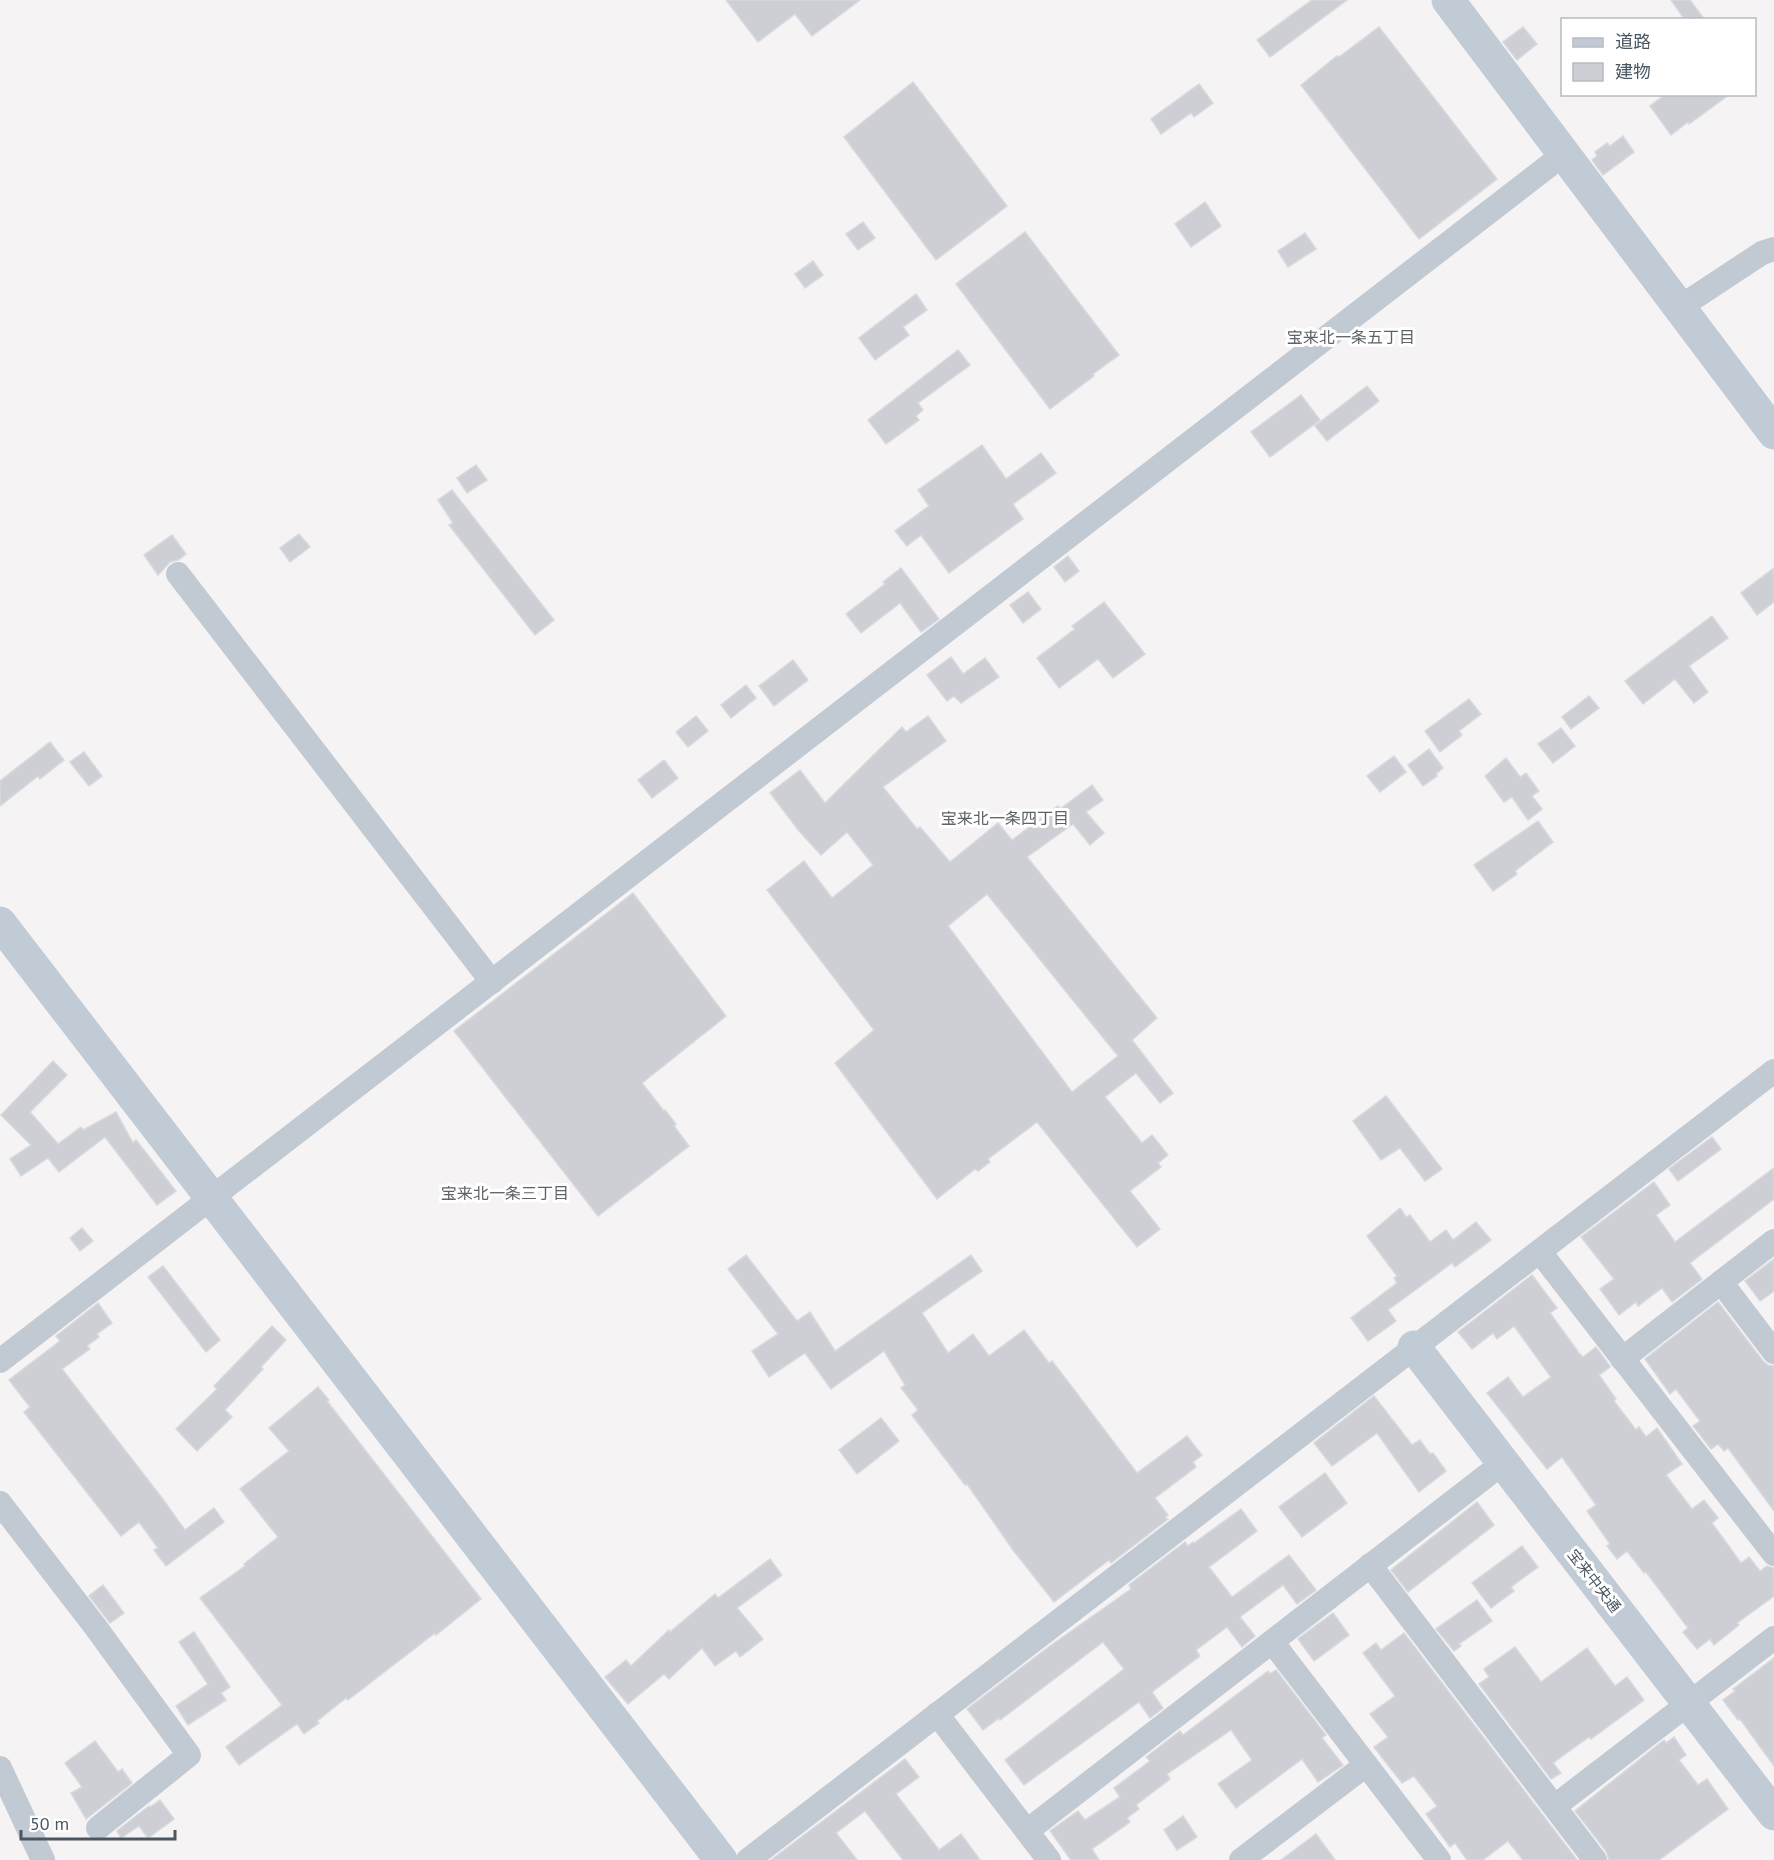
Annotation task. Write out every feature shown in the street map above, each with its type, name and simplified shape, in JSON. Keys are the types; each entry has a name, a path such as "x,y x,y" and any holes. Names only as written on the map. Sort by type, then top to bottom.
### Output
{"street":[{"path":"1448,0 1774,433"},
{"path":"0,1361 1564,154"},
{"path":"1680,307 1762,253 1774,249"},
{"path":"178,574 492,982"},
{"path":"0,923 721,1860"},
{"path":"748,1860 1774,1071"},
{"path":"1622,1359 1774,1241"},
{"path":"1540,1252 1774,1554"},
{"path":"1721,1282 1774,1352"},
{"name":"宝来中央通","path":"1414,1347 1774,1814"},
{"path":"1027,1831 1503,1463"},
{"path":"0,1503 94,1625 189,1755 98,1828"},
{"path":"1371,1565 1595,1860"},
{"path":"1555,1806 1774,1638"},
{"path":"1273,1643 1440,1860"},
{"path":"937,1714 1049,1860"},
{"path":"1241,1860 1366,1765"},
{"path":"0,1767 43,1860"}],"building":[{"path":"726,0 860,0 812,36 795,14 758,42"},
{"path":"1312,0 1347,0 1270,57 1257,40"},
{"path":"1671,0 1690,0 1704,18 1684,18"},
{"path":"1379,27 1497,179 1419,239 1301,85"},
{"path":"1523,27 1537,44 1517,60 1503,42"},
{"path":"913,82 1007,206 936,260 844,137"},
{"path":"1199,84 1213,103 1194,117 1191,113 1161,134 1151,119"},
{"path":"1663,96 1727,96 1671,135 1650,106"},
{"path":"1623,136 1634,152 1603,175 1592,160 1597,156 1595,152 1607,143 1610,146"},
{"path":"1205,202 1221,226 1191,247 1175,224"},
{"path":"863,222 875,238 858,250 846,234"},
{"path":"1025,232 1119,355 1050,409 956,284"},
{"path":"1305,233 1316,249 1288,267 1278,251"},
{"path":"813,261 823,275 805,288 795,274"},
{"path":"916,294 927,310 903,327 909,335 875,360 859,338"},
{"path":"958,350 970,365 918,403 923,410 916,416 919,420 886,444 868,420"},
{"path":"1367,386 1379,401 1327,441 1315,426"},
{"path":"1301,395 1320,420 1270,457 1251,432"},
{"path":"982,445 1006,479 1041,453 1056,473 1013,504 1023,519 949,573 921,535 907,546 895,531 929,506 918,490"},
{"path":"476,465 487,480 467,493 457,478"},
{"path":"452,490 554,620 535,635 449,525 453,523 438,500"},
{"path":"299,534 310,547 290,562 280,548"},
{"path":"172,535 186,554 170,562 158,575 144,555"},
{"path":"1068,556 1079,571 1065,582 1054,567"},
{"path":"901,568 939,619 921,632 900,603 861,633 846,614 885,584 883,582"},
{"path":"1774,568 1774,602 1757,615 1741,593"},
{"path":"1028,592 1041,609 1023,623 1010,605"},
{"path":"1104,602 1145,654 1113,678 1098,659 1059,688 1037,658 1075,629 1072,626"},
{"path":"1712,616 1728,638 1689,666 1708,692 1694,703 1675,679 1643,704 1625,681"},
{"path":"951,657 963,674 985,658 999,677 961,703 954,696 947,701 927,675"},
{"path":"793,660 808,680 774,706 759,686"},
{"path":"746,685 756,698 731,718 721,705"},
{"path":"1589,696 1599,708 1571,729 1562,717"},
{"path":"1469,699 1481,714 1459,731 1462,735 1440,752 1425,731"},
{"path":"696,716 708,731 688,747 676,732"},
{"path":"928,716 946,741 883,787 917,829 920,827 950,862 998,823 1012,840 1058,806 1060,809 1092,785 1103,800 1086,812 1104,833 1090,845 1073,824 1027,857 1157,1018 1132,1040 1173,1093 1160,1103 1136,1073 1105,1097 1142,1143 1152,1135 1168,1155 1158,1163 1161,1167 1130,1191 1160,1229 1137,1247 1037,1122 988,1159 990,1162 978,1171 975,1169 937,1199 835,1063 874,1030 767,890 804,861 832,898 873,865 847,832 821,855 770,793 800,770 825,803 902,727 906,732","holes":["987,894 1118,1056 1072,1092 948,926"]},
{"path":"1561,728 1575,746 1553,763 1538,744"},
{"path":"50,742 64,760 40,779 38,776 0,806 0,781"},
{"path":"1429,749 1443,768 1436,774 1437,776 1423,786 1408,765"},
{"path":"84,752 102,776 89,786 70,762"},
{"path":"1394,756 1406,772 1380,792 1367,776"},
{"path":"1506,758 1520,777 1526,773 1539,791 1532,796 1542,809 1528,820 1512,797 1504,802 1485,776"},
{"path":"664,760 678,778 652,798 638,780"},
{"path":"1538,821 1553,842 1515,871 1517,874 1493,891 1474,865"},
{"path":"633,893 726,1016 642,1083 676,1124 674,1126 689,1146 598,1216 454,1031"},
{"path":"53,1061 67,1075 30,1112 58,1144 81,1127 83,1130 116,1112 133,1143 136,1140 176,1191 157,1205 105,1137 59,1172 48,1158 21,1176 10,1159 31,1145 1,1115"},
{"path":"1386,1096 1442,1169 1425,1181 1400,1148 1381,1160 1353,1121"},
{"path":"1712,1137 1721,1149 1678,1181 1669,1169"},
{"path":"1774,1168 1774,1199 1690,1263 1702,1279 1672,1302 1662,1288 1638,1306 1636,1302 1619,1315 1600,1289 1614,1279 1581,1237 1654,1182 1670,1205 1656,1215 1675,1242"},
{"path":"1400,1208 1406,1217 1410,1215 1430,1242 1446,1230 1453,1240 1476,1222 1491,1240 1455,1267 1452,1263 1388,1310 1396,1321 1368,1341 1351,1318 1397,1283 1394,1278 1397,1276 1367,1236"},
{"path":"82,1228 93,1241 80,1251 70,1238"},
{"path":"746,1255 797,1321 810,1312 835,1351 971,1255 982,1271 922,1313 948,1353 973,1334 989,1356 1024,1330 1049,1363 1052,1361 1137,1473 1187,1436 1202,1455 1193,1462 1196,1467 1155,1498 1168,1515 1165,1517 1168,1519 1111,1563 1109,1560 1054,1602 1013,1550 967,1484 965,1485 912,1415 918,1410 901,1388 905,1385 884,1351 831,1389 805,1353 769,1377 752,1351 778,1334 728,1269"},
{"path":"1774,1259 1774,1291 1760,1301 1745,1281"},
{"path":"163,1266 220,1340 206,1352 148,1277"},
{"path":"1532,1275 1557,1308 1550,1313 1579,1353 1583,1357 1596,1347 1609,1365 1610,1367 1599,1375 1616,1399 1614,1401 1636,1430 1639,1427 1646,1437 1657,1428 1682,1464 1666,1475 1692,1509 1704,1500 1718,1518 1712,1523 1741,1563 1749,1557 1760,1571 1767,1566 1774,1568 1774,1596 1737,1623 1739,1625 1714,1645 1710,1639 1697,1649 1683,1632 1688,1628 1646,1572 1644,1573 1627,1551 1617,1559 1607,1546 1610,1544 1587,1511 1596,1505 1562,1457 1547,1469 1487,1393 1508,1377 1523,1397 1551,1377 1514,1326 1497,1339 1493,1333 1472,1349 1458,1332"},
{"path":"1718,1302 1763,1361 1774,1366 1774,1511 1728,1448 1724,1451 1718,1444 1711,1449 1693,1426 1700,1421 1676,1389 1670,1394 1645,1359"},
{"path":"98,1303 112,1323 97,1334 99,1337 87,1346 90,1349 62,1369 185,1530 214,1508 224,1522 166,1566 154,1550 158,1548 139,1522 121,1536 24,1412 30,1407 9,1380 60,1341 56,1336"},
{"path":"272,1326 286,1340 225,1410 232,1417 197,1451 176,1429 217,1389 214,1386"},
{"path":"318,1387 481,1599 348,1700 346,1698 304,1734 297,1724 239,1765 226,1747 282,1705 200,1598 245,1566 244,1564 278,1537 240,1489 289,1451 269,1428"},
{"path":"1374,1396 1412,1445 1420,1440 1446,1471 1419,1492 1377,1433 1332,1466 1314,1443"},
{"path":"881,1418 899,1441 857,1474 839,1450"},
{"path":"1325,1473 1347,1503 1302,1537 1279,1507"},
{"path":"1477,1502 1494,1525 1408,1592 1391,1570"},
{"path":"1241,1509 1257,1531 1209,1567 1232,1597 1289,1555 1316,1590 1297,1604 1283,1585 1240,1617 1255,1636 1242,1647 1227,1627 1196,1650 1200,1656 1152,1692 1163,1708 1150,1718 1139,1702 1024,1785 1005,1760 1124,1669 1103,1642 1000,1720 999,1718 983,1730 967,1709 1050,1646 1131,1589 1129,1585 1185,1542 1188,1546 1194,1543"},
{"path":"1522,1546 1538,1567 1511,1587 1514,1591 1491,1608 1472,1583"},
{"path":"770,1559 782,1575 737,1608 763,1639 740,1657 736,1651 715,1666 702,1648 669,1679 664,1674 628,1704 605,1677 626,1660 631,1666 669,1630 670,1632 715,1594 718,1598"},
{"path":"103,1585 124,1613 110,1623 89,1596"},
{"path":"1477,1600 1492,1621 1459,1644 1461,1646 1454,1651 1436,1629"},
{"path":"1333,1613 1349,1635 1314,1661 1298,1639"},
{"path":"194,1632 230,1687 221,1693 226,1700 188,1725 176,1706 208,1684 179,1642"},
{"path":"1404,1633 1577,1860 1523,1860 1508,1841 1483,1860 1467,1860 1455,1843 1450,1847 1426,1814 1437,1806 1414,1776 1402,1783 1374,1747 1388,1737 1370,1714 1395,1696 1363,1653 1376,1643 1381,1650"},
{"path":"1515,1647 1541,1682 1587,1648 1615,1686 1627,1677 1644,1700 1591,1739 1589,1737 1553,1763 1561,1773 1551,1779 1479,1684 1489,1677 1484,1669"},
{"path":"1774,1658 1774,1766 1740,1719 1738,1720 1723,1700 1735,1691 1733,1689"},
{"path":"1276,1670 1326,1735 1322,1738 1343,1765 1318,1782 1302,1759 1236,1808 1218,1784 1252,1760 1231,1730 1167,1774 1170,1779 1136,1805 1139,1809 1127,1818 1130,1822 1092,1849 1099,1860 1071,1860 1050,1831 1078,1811 1085,1820 1120,1797 1114,1788 1150,1761 1146,1757 1180,1731 1183,1735 1268,1671 1270,1674"},
{"path":"1674,1737 1686,1755 1679,1760 1698,1785 1707,1779 1728,1809 1659,1860 1609,1860 1606,1851 1575,1811 1664,1740 1666,1743"},
{"path":"95,1741 118,1772 122,1769 132,1783 86,1819 71,1793 82,1787 65,1763"},
{"path":"905,1759 919,1777 896,1794 939,1850 961,1834 980,1860 903,1860 865,1811 836,1833 857,1860 771,1860"},
{"path":"160,1800 174,1819 148,1838 139,1826 121,1838 117,1831"},
{"path":"1183,1816 1197,1837 1177,1850 1164,1830"},
{"path":"1316,1834 1335,1860 1281,1860"}],"district":[{"name":"宝来北一条五丁目","path":"1351,337"},
{"name":"宝来北一条四丁目","path":"1005,818"},
{"name":"宝来北一条三丁目","path":"505,1193"}]}
